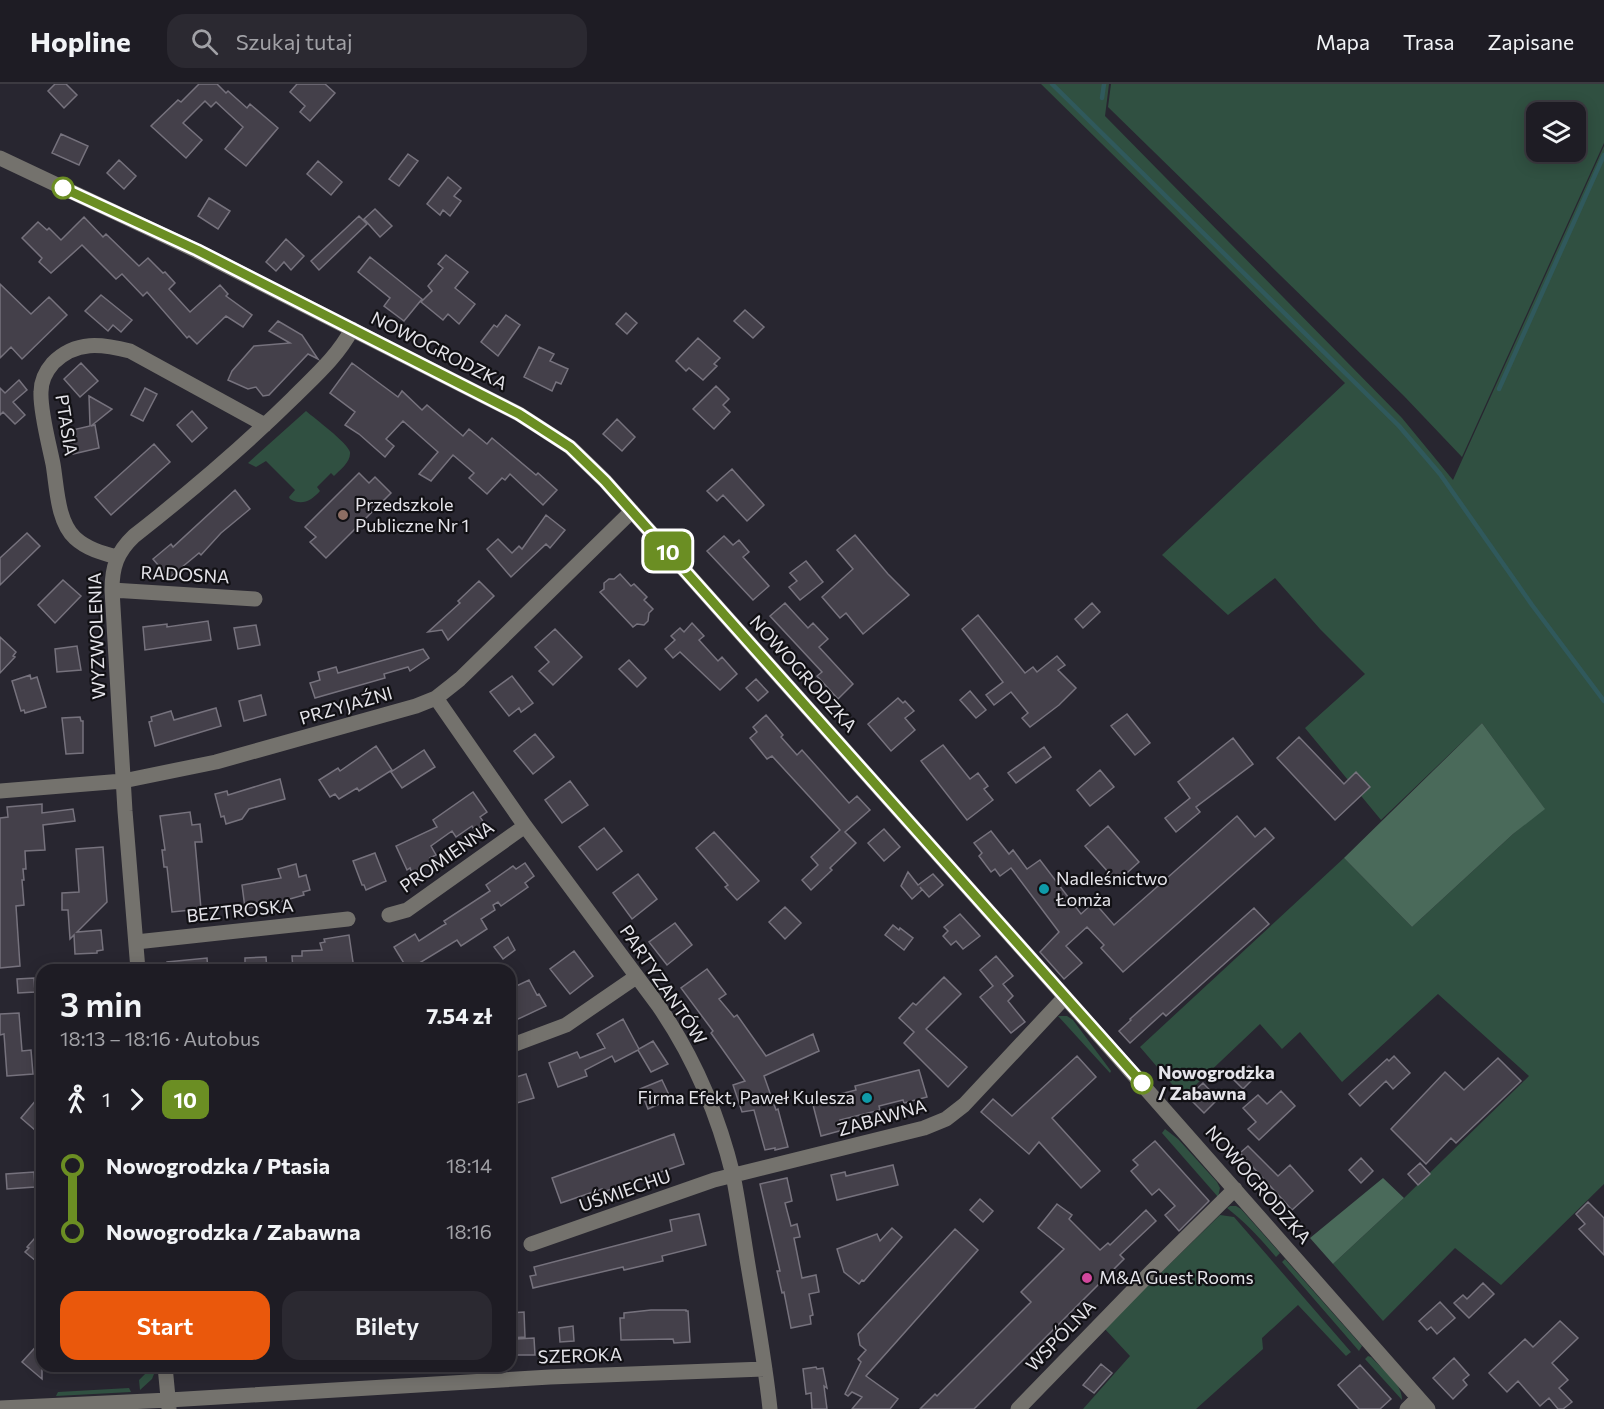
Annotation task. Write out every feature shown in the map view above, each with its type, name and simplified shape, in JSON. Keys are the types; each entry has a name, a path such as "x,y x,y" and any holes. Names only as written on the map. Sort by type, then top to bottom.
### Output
{"street":[{"name":"NOWOGRODZKA","path":"0,158 197,250 538,424 587,461 1423,1403"},
{"name":"WYZWOLENIA","path":"138,964 123,782 112,590 117,556 134,536 265,425 336,354 352,329"},
{"name":"PTASIA","path":"117,556 88,548 76,539 62,516 40,392 47,370 56,360 70,349 88,346 107,346 130,351 265,425"},
{"name":"PRZYJAŹNI","path":"0,791 123,782 160,775 237,757 412,708 436,698 460,679 632,511"},
{"name":"RADOSNA","path":"112,590 255,598"},
{"name":"PARTYZANTÓW","path":"436,698 525,826 674,1029 695,1067 711,1105 733,1176 770,1409"},
{"name":"PROMIENNA","path":"389,915 407,910 525,826"},
{"name":"BEZTROSKA","path":"136,942 348,919"},
{"path":"516,1044 566,1024 636,977"},
{"name":"ZABAWNA","path":"733,1176 902,1135 946,1119 964,1105 1065,997"},
{"name":"UŚMIECHU","path":"531,1244 714,1180 733,1176"},
{"name":"WSPÓLNA","path":"1018,1409 1235,1189"},
{"name":"SZEROKA","path":"0,1408 169,1405 550,1377 765,1369"},
{"path":"166,1372 169,1405"},
{"path":"1407,1409 1423,1403"}],"green space":[{"path":"1041,84 1109,84 1105,116 1402,418 1453,480 1604,146 1604,1184 1501,1285 1455,1248 1383,1321 1333,1264 1529,1076 1438,994 1342,1082 1300,1032 1282,1049 1260,1024 1183,1097 1140,1047 1344,858 1412,927 1544,808 1482,723 1381,820 1305,728 1365,674 1320,629 1275,578 1228,615 1162,555 1345,383"},
{"path":"1111,84 1604,84 1604,143 1462,457 1404,396 1108,107"},
{"path":"306,411 348,448 350,456 334,476 331,473 317,487 320,491 317,495 310,500 298,502 289,497 295,490 266,461 256,467 248,463"},
{"path":"1482,723 1545,809 1513,834 1412,927 1344,858"},
{"path":"1058,1016 1067,1016 1073,1020 1111,1071 1110,1073"},
{"path":"1165,1129 1178,1139 1217,1182 1220,1188 1218,1197 1162,1133"},
{"path":"1383,1178 1404,1198 1333,1264 1310,1238"},
{"path":"1230,1206 1241,1209 1280,1253 1276,1257 1253,1231 1227,1208"},
{"path":"1220,1215 1234,1217 1351,1352 1346,1356 1298,1305 1262,1338 1263,1349 1196,1409 1083,1409 1130,1356 1104,1328"},
{"path":"1285,1259 1362,1346 1359,1351 1282,1262"},
{"path":"1368,1356 1395,1382 1402,1400 1365,1359"},
{"path":"147,1372 155,1372 152,1379 140,1390 139,1380"},
{"path":"129,1388 131,1392 56,1396 58,1392"}],"building":[{"path":"55,84 66,84 77,95 64,108 48,91"},
{"path":"199,84 217,84 247,108 250,104 278,128 246,166 225,149 243,127 216,102 211,107 205,101 183,123 202,140 186,158 151,126"},
{"path":"297,84 325,84 335,93 310,121 300,112 305,106 290,92"},
{"path":"61,134 88,146 79,165 52,153"},
{"path":"408,154 418,161 399,186 389,179"},
{"path":"119,160 136,176 124,189 107,173"},
{"path":"318,161 342,182 331,195 307,174"},
{"path":"448,177 461,188 454,196 461,201 450,216 443,210 440,215 427,204"},
{"path":"209,198 230,211 218,229 198,216"},
{"path":"375,209 392,226 380,237 364,219"},
{"path":"359,216 367,224 319,270 311,261"},
{"path":"84,217 103,237 106,234 139,266 148,258 163,273 165,272 175,283 169,289 190,312 220,285 228,294 226,296 252,315 243,327 226,316 197,344 189,336 187,338 147,292 143,296 122,274 116,279 82,245 51,273 39,262 42,258 22,238 38,222 47,230 49,228 61,240"},
{"path":"286,239 304,256 291,270 284,262 276,271 266,262"},
{"path":"446,255 468,272 455,288 475,304 459,324 448,314 443,320 421,302 432,291 428,286 443,268 438,264"},
{"path":"370,257 422,299 404,321 384,306 390,298 358,272"},
{"path":"0,284 31,314 49,297 67,315 22,359 11,347 0,358"},
{"path":"101,295 132,320 121,332 113,325 108,331 85,311"},
{"path":"745,310 764,327 753,338 734,321"},
{"path":"626,313 637,323 627,334 616,324"},
{"path":"506,315 520,325 498,356 481,342 494,325 497,327"},
{"path":"278,321 302,335 318,359 308,354 269,395 263,396 256,387 248,389 228,380 232,371 254,346 290,343 269,331"},
{"path":"698,338 720,358 714,364 717,366 703,380 689,368 686,371 676,361"},
{"path":"539,347 554,354 550,361 568,369 561,384 556,382 552,391 524,377"},
{"path":"81,363 98,381 80,397 64,379"},
{"path":"352,363 398,397 402,391 422,410 427,405 463,436 469,429 487,444 492,438 557,490 543,505 510,474 505,480 502,478 487,494 469,478 474,473 453,455 431,481 419,474 438,452 403,421 386,439 394,446 385,457 345,425 355,412 330,393"},
{"path":"19,380 27,390 13,402 25,415 15,424 3,412 0,415 0,388 5,393"},
{"path":"716,386 729,399 723,405 730,412 714,429 693,409"},
{"path":"145,388 157,394 143,421 131,415"},
{"path":"89,396 112,409 91,426 95,425 99,448 73,454 68,431 90,426"},
{"path":"192,411 207,428 192,442 177,425"},
{"path":"617,419 635,437 622,451 603,434"},
{"path":"154,444 170,462 111,515 95,497"},
{"path":"732,469 764,505 747,521 723,495 717,501 707,491"},
{"name":"Przedszkole Publiczne Nr 1","path":"359,473 369,483 375,477 391,493 326,558 310,542 316,537 305,527"},
{"path":"235,490 250,509 221,533 201,555 199,553 169,578 153,559 171,544 173,547"},
{"path":"546,515 565,530 550,548 546,544 511,577 487,549 498,539 512,553 519,546 522,549"},
{"path":"27,533 40,546 0,585 0,558"},
{"path":"855,535 909,595 863,634 846,613 840,618 822,597 853,569 837,550"},
{"path":"724,536 733,545 739,540 749,552 743,557 769,586 753,600 707,551"},
{"path":"806,561 823,582 800,600 789,587 797,581 790,573"},
{"path":"620,574 631,586 634,584 647,597 644,600 653,609 644,625 637,624 633,627 600,592 604,589 604,583"},
{"path":"63,580 81,596 55,623 38,605"},
{"path":"479,581 494,596 448,640 442,630 428,632 460,603 458,601"},
{"path":"785,603 808,628 813,623 828,639 819,647 853,684 838,699 817,676 822,672 770,616"},
{"path":"1092,603 1100,612 1083,628 1075,619"},
{"path":"978,615 1025,673 1033,667 1037,672 1057,656 1065,665 1058,670 1076,688 1059,705 1030,727 1022,718 1028,713 1011,692 994,705 986,695 1003,682 962,629"},
{"path":"208,621 211,640 145,650 143,627 167,624 167,627"},
{"path":"692,623 704,636 699,640 718,661 722,657 737,674 720,690 680,652 673,658 665,649 675,640 671,636 680,628 684,632"},
{"path":"256,625 260,645 238,649 234,628"},
{"path":"555,629 582,657 553,685 539,671 549,662 535,647"},
{"path":"0,637 16,652 13,656 15,657 0,673"},
{"path":"77,646 81,670 57,672 55,649"},
{"path":"423,649 429,658 410,671 408,667 384,674 385,678 315,698 310,683 320,680 318,672 336,667 338,673"},
{"path":"629,660 646,678 637,687 619,669"},
{"path":"30,675 31,679 37,677 46,707 25,713 24,710 21,711 12,681"},
{"path":"512,676 533,703 521,712 519,708 509,716 490,692"},
{"path":"756,679 768,692 758,701 746,688"},
{"path":"970,691 986,710 976,718 960,700"},
{"path":"261,695 266,715 244,721 239,701"},
{"path":"898,698 903,703 905,701 914,711 905,718 915,730 891,751 868,724"},
{"path":"216,708 221,726 155,746 149,722 152,721 151,717 171,711 174,720"},
{"path":"1127,714 1150,743 1135,755 1111,726"},
{"path":"766,715 797,755 802,750 849,803 857,796 870,810 845,832 856,843 811,890 802,880 818,865 811,857 840,830 772,756 767,759 750,738 757,732 753,727"},
{"path":"80,717 83,721 83,753 66,754 62,718"},
{"path":"535,734 554,757 533,774 514,751"},
{"path":"1299,737 1344,784 1356,772 1370,787 1335,820 1277,758"},
{"path":"1233,738 1253,764 1196,807 1200,812 1176,832 1165,818 1190,798 1178,782"},
{"path":"943,745 970,779 978,773 988,786 984,789 993,800 967,820 921,761"},
{"path":"376,746 392,770 359,791 357,788 339,799 335,794 330,797 319,780 338,768 340,771"},
{"path":"1044,747 1051,757 1016,783 1008,773"},
{"path":"424,750 435,767 402,788 391,772"},
{"path":"1100,770 1114,787 1090,806 1077,790"},
{"path":"280,779 285,799 249,809 242,819 226,824 224,816 221,817 215,794 227,791 228,795"},
{"path":"570,781 588,805 562,823 545,800"},
{"path":"473,792 487,812 480,817 485,824 475,831 472,826 456,837 452,831 431,846 436,855 430,858 432,864 412,873 410,868 407,870 396,846 437,827 433,820"},
{"path":"42,804 42,813 73,809 75,821 43,825 45,850 25,851 26,869 23,869 24,880 22,880 24,905 16,906 20,966 0,968 0,818 8,817 7,807"},
{"path":"190,812 192,825 200,824 202,842 195,842 201,909 172,912 167,867 164,867 162,850 165,850 160,816"},
{"path":"1237,816 1255,837 1265,828 1274,838 1123,972 1101,948 1104,945 1087,927 1066,946 1082,963 1064,979 1040,952 1059,932 1011,868 1000,876 995,869 991,872 979,856 982,853 974,843 991,831 1009,854 1013,850 1027,869 1040,860 1081,914 1094,902 1114,925"},
{"path":"1108,826 1139,862 1117,882 1085,846"},
{"path":"604,828 622,851 597,870 579,847"},
{"path":"884,829 900,847 884,861 868,843"},
{"path":"714,832 759,881 737,900 725,887 728,885 696,848"},
{"path":"103,847 107,902 77,932 101,930 103,950 97,953 75,954 74,935 70,939 68,910 62,910 62,893 79,892 76,849"},
{"path":"375,853 386,881 366,890 353,861"},
{"path":"525,863 534,876 525,883 528,887 501,906 498,902 493,905 495,910 481,919 487,929 461,946 457,940 418,964 404,964 394,947 415,934 419,941 446,924 444,921 490,891 486,885 513,866 516,869"},
{"path":"296,864 299,877 306,875 310,890 303,892 304,895 265,906 245,908 242,885 281,878 278,869"},
{"path":"908,872 918,885 933,874 943,885 929,897 920,887 922,890 912,899 901,886"},
{"path":"638,874 657,899 632,919 613,893"},
{"path":"785,907 801,923 785,939 769,922"},
{"path":"1254,908 1269,924 1166,1016 1163,1013 1130,1043 1119,1031 1130,1019"},
{"path":"960,914 980,936 963,949 956,941 951,945 943,936 948,931 944,927"},
{"path":"675,923 692,945 667,965 649,942"},
{"path":"893,925 913,938 904,950 885,935"},
{"path":"349,935 353,964 293,964 292,956 302,956 302,951 322,950 320,943 325,942 324,939"},
{"path":"508,937 515,950 503,959 494,947"},
{"path":"574,951 593,976 570,994 550,969"},
{"path":"996,956 1013,976 1003,984 1013,996 1008,1001 1025,1022 1011,1033 980,997 993,986 980,970"},
{"path":"266,957 267,964 245,964 245,958"},
{"path":"207,958 208,964 167,964 167,962"},
{"path":"707,969 726,994 719,999 734,1017 737,1015 766,1056 813,1034 819,1051 764,1076 776,1110 778,1109 788,1147 765,1150 754,1110 742,1112 733,1085 745,1081 711,1033 713,1031 681,988"},
{"path":"944,977 961,994 926,1029 967,1067 948,1087 904,1043 914,1032 899,1018 913,1003 916,1005"},
{"path":"34,978 35,992 18,993 17,979"},
{"path":"529,980 546,1006 516,1020 516,986"},
{"path":"19,1013 22,1051 31,1050 33,1074 7,1076 4,1034 0,1035 0,1014"},
{"path":"623,1019 639,1049 653,1041 668,1064 651,1072 638,1050 615,1062 612,1056 585,1070 587,1076 558,1087 549,1063 577,1052 580,1058 605,1048 597,1034"},
{"path":"1077,1056 1096,1077 1052,1118 1100,1171 1081,1188 1039,1142 1029,1154 981,1112 993,1099 1012,1116"},
{"path":"1394,1056 1410,1073 1393,1089 1386,1081 1360,1106 1349,1094 1387,1059 1389,1061"},
{"path":"1498,1058 1521,1081 1456,1143 1451,1138 1426,1164 1391,1129 1445,1072 1464,1090"},
{"path":"1249,1066 1258,1074 1243,1089 1234,1080"},
{"path":"919,1070 927,1097 879,1106 880,1110 840,1120 843,1130 821,1136 812,1101 856,1090 855,1086"},
{"path":"526,1074 534,1098 516,1103 516,1077"},
{"path":"662,1080 671,1099 648,1109 640,1089"},
{"path":"1203,1083 1218,1099 1204,1113 1188,1097"},
{"path":"1281,1091 1295,1106 1259,1140 1248,1129 1256,1122 1243,1108 1258,1095 1267,1104"},
{"path":"36,1100 36,1131 21,1118"},
{"path":"674,1134 684,1164 603,1192 602,1189 561,1203 552,1178"},
{"path":"1155,1141 1209,1201 1179,1231 1165,1215 1175,1206 1159,1189 1152,1195 1131,1171 1138,1165 1133,1160"},
{"path":"1248,1146 1278,1176 1290,1165 1313,1191 1292,1210 1240,1153"},
{"path":"1361,1158 1373,1171 1361,1183 1349,1170"},
{"path":"1420,1163 1430,1174 1418,1185 1408,1174"},
{"path":"893,1165 898,1185 837,1200 831,1175 845,1172 846,1176"},
{"path":"34,1172 35,1187 7,1189 6,1174"},
{"path":"787,1178 792,1201 785,1203 791,1226 797,1224 800,1237 794,1238 802,1278 816,1275 819,1292 809,1294 813,1315 810,1316 811,1324 791,1328 760,1184"},
{"path":"980,1199 993,1211 983,1222 970,1210"},
{"path":"1588,1202 1604,1218 1604,1255 1579,1229 1585,1224 1576,1214"},
{"path":"1057,1204 1072,1215 1069,1219 1100,1250 1108,1243 1110,1245 1146,1210 1156,1221 1120,1255 1124,1259 974,1409 920,1409 935,1394 937,1396 1031,1302 1021,1292 1064,1249 1038,1228"},
{"path":"699,1214 706,1245 662,1256 663,1261 624,1270 623,1267 533,1288 530,1276 536,1275 534,1267 672,1231 670,1220"},
{"path":"892,1228 902,1237 864,1281 862,1280 859,1284 844,1272 837,1249 877,1234 880,1241"},
{"path":"955,1229 978,1250 866,1376 898,1399 890,1409 852,1409 862,1397 852,1392 848,1396 845,1394 861,1362 858,1359 866,1350 860,1345 858,1334"},
{"path":"36,1237 36,1261 25,1252 29,1248 27,1247"},
{"path":"1483,1283 1494,1294 1469,1318 1454,1303 1463,1295 1467,1299"},
{"path":"1440,1302 1455,1318 1437,1334 1431,1327 1427,1330 1419,1321"},
{"path":"651,1310 688,1311 690,1342 674,1343 673,1339 621,1340 620,1318 624,1318 624,1313"},
{"path":"524,1312 525,1337 516,1338 516,1313"},
{"path":"1560,1321 1578,1338 1552,1363 1568,1380 1559,1388 1572,1402 1563,1409 1558,1409 1549,1398 1540,1406 1518,1381 1507,1392 1489,1373 1525,1339 1533,1347"},
{"path":"573,1326 574,1341 560,1342 559,1328"},
{"path":"534,1338 535,1355 517,1355 516,1339"},
{"path":"36,1347 36,1372 42,1372 42,1379 22,1362"},
{"path":"1454,1358 1469,1375 1463,1380 1467,1385 1453,1399 1433,1378"},
{"path":"1101,1364 1112,1373 1094,1393 1083,1385"},
{"path":"1360,1365 1391,1399 1380,1409 1359,1409 1338,1385"},
{"path":"816,1367 817,1369 823,1368 827,1388 824,1386 827,1409 812,1409 811,1393 806,1394 803,1369"}],"waterway":[{"path":"1052,84 1399,426 1440,474 1532,605 1604,701"},
{"path":"1102,98 1104,84"},
{"path":"1499,389 1604,155"}],"bus line":[{"name":"10","path":"63,188 197,250 483,395 538,424 587,461 1142,1083"}],"place":[{"name":"Przedszkole Publiczne Nr 1","path":"343,515"},
{"name":"Nadleśnictwo Łomża","path":"1044,889"},
{"name":"Nowogrodzka / Zabawna","path":"1142,1083"},
{"name":"Firma Efekt, Paweł Kulesza","path":"867,1098"},
{"name":"M&A Guest Rooms","path":"1087,1278"}]}
